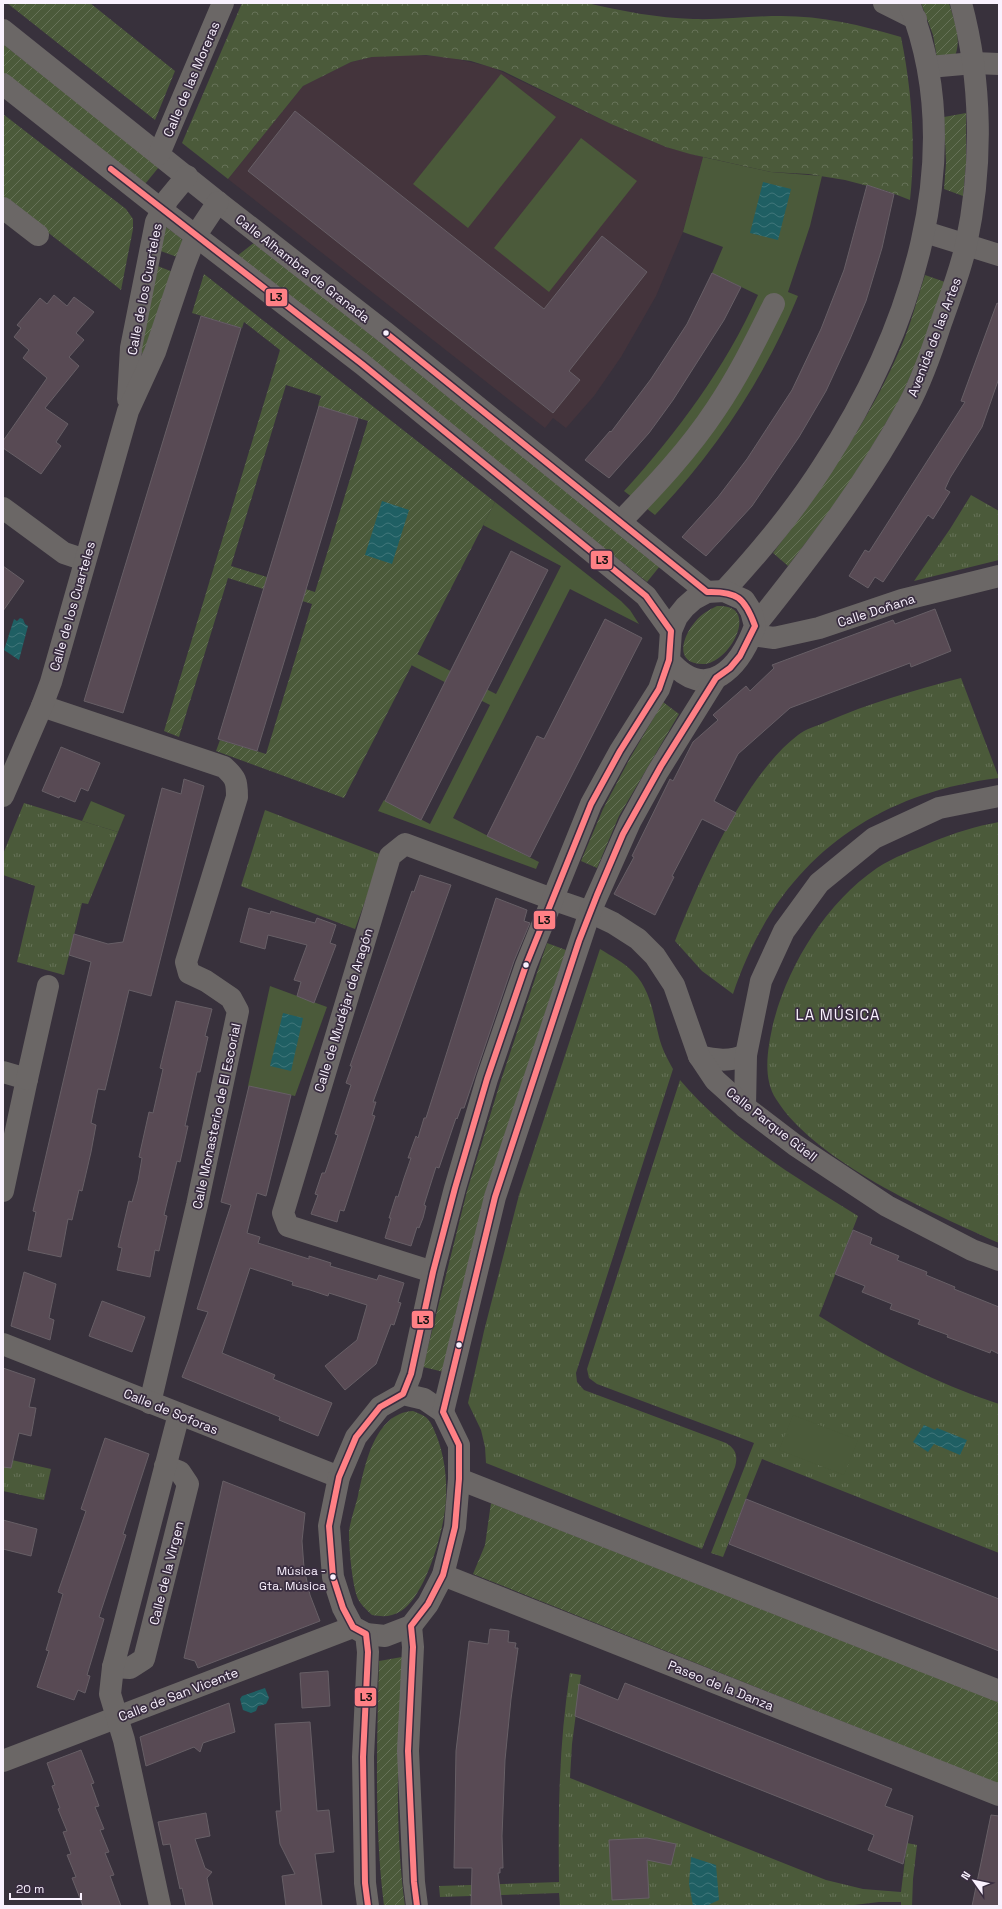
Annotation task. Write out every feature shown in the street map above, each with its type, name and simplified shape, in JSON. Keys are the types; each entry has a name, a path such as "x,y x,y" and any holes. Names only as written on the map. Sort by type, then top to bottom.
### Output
{"street":[{"name":"Calle de las Moreras","path":"159,154 224,3"},
{"path":"368,1906 365,1883 362,1757 368,1652 359,1630 343,1608 333,1577 329,1526 339,1477 356,1438 380,1407 403,1394 410,1374 433,1272 455,1188 487,1079 526,965 591,804 620,751 659,689 669,660 671,631 677,618 685,607 694,599 716,591 760,552 823,466 871,384 890,339 918,260 926,232 934,163 932,98 929,67 913,11 884,3"},
{"name":"Avenida de las Artes","path":"753,631 856,493 909,405 930,356 958,273 966,244 976,180 977,104 974,63 968,29 961,3"},
{"name":"Calle Alhambra de Granada","path":"3,30 621,521 716,591"},
{"path":"929,67 974,63 999,64"},
{"path":"3,84 162,210 362,364 646,596 671,631"},
{"name":"Calle de los Cuarteles","path":"128,410 131,348 148,254 156,222 162,210 187,176"},
{"name":"Calle de los Cuarteles","path":"3,796 42,706 128,410 155,352 196,235 218,202"},
{"path":"3,208 38,235"},
{"path":"926,232 999,255"},
{"path":"621,521 648,494 716,410 748,356 774,304"},
{"path":"3,508 64,553 85,560"},
{"name":"Calle Doñana","path":"753,631 774,638 819,628 902,600 999,576"},
{"path":"669,660 678,672 688,678 702,682 716,678 729,670 743,653 753,631 751,611 744,600 716,591"},
{"path":"443,1412 495,1197 590,912 630,822 657,773 716,678"},
{"name":"Calle Monasterio de El Escorial","path":"42,706 224,767 232,774 237,782 238,797 186,962 189,973 206,981 231,998 238,1012 197,1206 150,1403"},
{"path":"745,1107 746,1055 761,981 784,931 819,883 874,838 940,808 999,796"},
{"name":"Calle de Mudéjar de Aragón","path":"433,1272 288,1226 283,1213 390,856 404,844 590,912"},
{"name":"Calle Parque Güell","path":"590,912 613,923 638,939 655,956 674,985 699,1056 715,1080 745,1107 795,1145 887,1206 972,1250 999,1260"},
{"path":"3,1191 48,986"},
{"path":"699,1056 716,1060 736,1059 746,1055"},
{"path":"3,1072 27,1080"},
{"name":"Calle de Soforas","path":"3,1344 339,1477"},
{"path":"359,1630 385,1636 411,1626 428,1604 443,1575 455,1527 460,1479 459,1445 443,1412 424,1399 403,1394"},
{"name":"Calle de la Virgen","path":"160,1906 124,1740 110,1694 113,1667 179,1414"},
{"name":"Calle de la Virgen","path":"113,1667 130,1668 144,1660 188,1484 180,1472 165,1466"},
{"path":"460,1479 999,1691"},
{"name":"Paseo de la Danza","path":"443,1575 999,1795"},
{"path":"411,1626 413,1647 408,1751 414,1882 417,1906"},
{"name":"Calle de San Vicente","path":"3,1761 117,1717 359,1630"}],"shaded area":[{"path":"403,54 448,57 492,67 611,124 666,147 703,157 683,232 656,296 621,357 594,396 566,428 553,418 545,428 228,179 303,86 351,62 372,57"}],"green space":[{"path":"7,3 90,3 175,71 155,120"},
{"path":"242,3 587,3 640,14 693,19 796,16 826,19 901,37 908,78 912,118 913,159 910,200 887,191 845,180 808,174 771,172 690,154 666,147 611,124 503,71 471,61 426,55 372,57 351,62 303,86 228,179 182,143"},
{"path":"921,3 949,3 958,38 957,51 954,58 937,58 933,35"},
{"path":"3,44 159,167 145,184 3,73"},
{"path":"501,74 556,117 468,228 413,184"},
{"path":"966,113 966,164 963,196 944,189 946,163 944,117"},
{"path":"3,114 126,209 133,219 133,229 121,290 3,197"},
{"path":"581,138 637,181 549,292 494,248"},
{"path":"703,157 771,172 822,176 810,226 788,292 798,296 785,327 737,413 698,465 655,515 624,491 663,446 699,398 731,348 758,295 712,273 723,247 683,232"},
{"path":"166,227 181,238 183,243 177,257 158,250"},
{"path":"255,242 660,566 647,582 237,256"},
{"path":"155,265 173,272 145,354 141,353"},
{"path":"204,274 495,502 344,798 216,751 220,740 266,754 312,604 228,578 179,737 164,731 280,350 244,322 242,328 192,313","holes":["286,385 321,396 318,406 368,421 315,592 231,566"]},
{"path":"925,275 945,282 921,352 900,399 860,467 830,511 788,566 773,553 843,454 874,402 905,338"},
{"path":"971,495 999,511 999,560 914,581 950,529"},
{"path":"495,502 621,601 630,610 639,624 570,589 453,818 539,862 536,869 378,811 384,800 430,824 490,705 411,665 417,654 496,694 561,566 483,525"},
{"path":"717,606 730,608 738,614 739,623 737,634 723,655 713,661 703,664 694,663 688,660 684,655 684,642 690,628 695,622 708,611"},
{"path":"961,678 999,778 951,787 908,801 868,820 832,844 801,874 774,909 751,949 733,994 702,971 675,941 697,888 726,830 742,802 778,753 804,731 842,715 909,692"},
{"path":"663,702 679,714 619,816 597,868 581,861 603,809 630,758"},
{"path":"91,801 125,815 118,832 82,821"},
{"path":"24,803 118,832 88,904 82,903 64,975 17,962 35,886 3,875 3,854"},
{"path":"265,810 382,855 355,929 241,886"},
{"path":"999,822 999,1243 909,1201 846,1164 818,1144 794,1122 776,1099 769,1081 767,1062 773,1024 788,980 812,937 841,899 877,868 897,857 957,833"},
{"path":"547,943 566,950 485,1196 444,1372 423,1367 467,1191 500,1083"},
{"path":"600,949 629,968 644,987 648,994 662,1046 673,1069 576,1373 577,1382 584,1390 726,1443 734,1450 736,1456 735,1467 702,1549 486,1463 485,1447 481,1430 468,1403 484,1331 519,1195"},
{"path":"270,986 327,1007 295,1096 248,1086"},
{"path":"680,1080 719,1120 763,1155 858,1216 819,1316 906,1366 975,1396 999,1404 999,1553 762,1459 723,1557 711,1553 754,1443 597,1384 589,1378 587,1369"},
{"path":"413,1411 424,1416 430,1423 442,1451 446,1489 445,1509 442,1525 433,1559 419,1591 410,1603 401,1611 394,1614 383,1616 372,1615 358,1599 356,1593 350,1557 350,1523 368,1456 380,1431 389,1421 400,1414"},
{"path":"793,1415 858,1440 844,1475 779,1450"},
{"path":"3,1458 51,1469 44,1500 3,1491"},
{"path":"491,1503 999,1702 999,1784 473,1574 485,1545"},
{"path":"402,1657 398,1751 398,1813 399,1844 405,1906 384,1906 377,1814 379,1661"},
{"path":"570,1673 581,1675 572,1744 570,1778 826,1880 863,1889 901,1892 907,1843 917,1845 913,1879 912,1906 901,1906 901,1902 879,1902 846,1906 560,1906 559,1893 440,1897 439,1886 559,1882 561,1751"}],"water":[{"path":"763,182 791,189 778,240 750,233"},
{"path":"382,501 409,510 392,564 365,555"},
{"path":"20,618 23,619 25,624 28,626 19,660 4,650 14,619 17,621"},
{"path":"283,1013 303,1018 291,1071 270,1066"},
{"path":"924,1425 935,1430 937,1428 967,1440 960,1455 934,1444 928,1452 913,1442"},
{"path":"265,1688 269,1698 266,1704 258,1706 256,1711 251,1713 243,1710 240,1699 242,1696"},
{"path":"691,1857 716,1865 719,1900 706,1906 693,1906 689,1884"}],"building":[{"path":"295,111 544,309 602,236 647,272 569,371 580,380 553,413 248,171"},
{"path":"867,185 894,194 882,248 866,301 850,339 826,391 799,437 752,506 706,556 682,537 718,497 747,459 792,390 821,329 844,270"},
{"path":"712,273 741,287 724,320 673,400 649,433 609,478 585,460 610,431 611,432 651,379 687,324"},
{"path":"54,295 67,306 74,297 94,312 76,333 84,340 69,357 79,366 45,408 68,424 56,442 61,446 41,474 3,448 3,441 47,378 23,358 29,350 14,337 21,328 17,325 40,298 47,304"},
{"path":"997,303 999,304 999,378 982,427 950,478 945,489 950,492 933,519 928,515 883,582 875,577 868,588 849,576 865,550 869,552 965,402 961,401"},
{"path":"201,316 241,328 123,713 84,701"},
{"path":"319,406 358,418 257,751 218,739"},
{"path":"511,551 548,570 421,820 385,801"},
{"path":"3,566 24,581 3,611"},
{"path":"935,609 951,651 911,667 910,663 790,708 738,754 714,801 736,813 726,831 702,819 672,876 674,877 655,915 614,894 634,857 632,856 670,779 673,781 693,742 718,720 713,715 746,686 750,691 774,668 772,665 893,620 895,624"},
{"path":"605,619 642,638 530,857 487,836 537,736 544,739"},
{"path":"61,747 100,763 88,791 81,788 75,802 60,796 59,798 42,791"},
{"path":"184,779 204,786 151,996 129,990 105,1090 98,1089 91,1123 96,1125 91,1152 82,1191 79,1190 72,1220 68,1219 61,1257 28,1250 36,1212 33,1211 91,962 69,955 74,934 108,944 123,942 162,788 181,794"},
{"path":"420,875 451,885 373,1102 376,1102 372,1115 375,1116 344,1211 340,1210 337,1222 311,1214 318,1195 315,1194 322,1173 325,1173 338,1135 335,1134 351,1085 346,1083 352,1066 350,1066 412,891 414,892"},
{"path":"496,898 527,910 524,921 530,923 514,961 464,1108 461,1108 457,1119 456,1118 439,1168 436,1167 424,1205 426,1206 423,1218 419,1228 417,1227 411,1246 385,1238 391,1218 389,1218 396,1196 398,1197 411,1158 408,1158 416,1136 418,1138 424,1118 426,1118"},
{"path":"249,908 270,914 271,911 315,923 317,918 336,925 330,943 336,945 314,1003 297,996 301,982 294,980 307,945 268,935 265,949 240,942"},
{"path":"176,1001 212,1009 205,1036 208,1037 200,1072 197,1072 185,1126 188,1126 180,1162 177,1161 164,1215 167,1216 159,1251 155,1250 150,1277 117,1270 122,1248 118,1247 129,1201 132,1202 138,1181 142,1158 139,1157 149,1112 153,1113 163,1069 160,1068"},
{"path":"249,1086 291,1095 266,1196 257,1193 247,1233 260,1237 258,1243 309,1259 309,1256 331,1263 330,1266 377,1280 379,1275 404,1283 398,1302 401,1303 394,1325 391,1324 376,1364 345,1390 325,1366 357,1340 367,1305 329,1293 328,1296 292,1285 293,1282 250,1268 222,1353 275,1375 273,1379 332,1403 318,1436 279,1420 280,1417 182,1377 208,1312 197,1309 231,1205 221,1202"},
{"path":"853,1230 872,1238 870,1244 899,1256 897,1260 927,1272 926,1275 955,1287 954,1289 999,1307 999,1354 991,1350 990,1353 947,1337 948,1335 918,1324 920,1320 890,1309 892,1304 862,1292 865,1286 835,1274"},
{"path":"24,1272 56,1284 49,1318 54,1320 50,1340 11,1326"},
{"path":"102,1301 145,1317 132,1352 89,1336"},
{"path":"3,1368 35,1379 29,1407 36,1408 31,1436 19,1433 11,1468 3,1467"},
{"path":"105,1438 149,1454 123,1534 126,1535 99,1617 104,1619 87,1675 90,1676 85,1693 78,1690 74,1700 37,1687 49,1651 46,1650 63,1594 58,1592 86,1511 81,1509"},
{"path":"223,1481 305,1513 302,1541 304,1568 310,1595 320,1621 198,1668 195,1661 184,1658"},
{"path":"746,1499 999,1599 999,1651 729,1544"},
{"path":"3,1520 37,1529 31,1556 3,1549"},
{"path":"490,1629 509,1631 508,1642 516,1643 515,1648 518,1648 505,1760 502,1836 503,1868 500,1868 500,1873 498,1873 502,1906 471,1906 472,1868 454,1868 456,1751 469,1641 488,1644"},
{"path":"328,1671 330,1706 302,1708 300,1673"},
{"path":"625,1683 892,1789 885,1806 913,1816 903,1864 868,1850 874,1835 575,1716 579,1684 618,1700"},
{"path":"229,1703 235,1732 203,1743 200,1752 194,1747 146,1766 140,1737"},
{"path":"310,1722 317,1811 329,1810 334,1852 315,1854 322,1906 286,1906 282,1876 295,1874 280,1844 276,1811 281,1811 275,1724"},
{"path":"81,1750 94,1783 91,1784 99,1806 95,1807 104,1829 100,1830 109,1852 105,1853 114,1875 110,1876 121,1906 83,1906 72,1878 76,1877 67,1855 71,1854 63,1832 67,1831 58,1809 60,1808 52,1786 55,1785 47,1763"},
{"path":"206,1813 210,1836 195,1839 205,1868 212,1872 207,1878 213,1906 186,1906 182,1888 180,1889 170,1844 163,1845 158,1822"},
{"path":"991,1815 999,1816 999,1906 972,1906"},
{"path":"647,1838 676,1844 671,1865 647,1860 649,1898 612,1900 609,1840"}],"transit line":[{"name":"L3","path":"111,169 362,364 646,596 671,631 669,660 659,689 620,751 591,804 526,965 487,1079 455,1188 433,1272 411,1374 403,1394 380,1407 356,1437 339,1477 329,1526 333,1577 343,1608 353,1627 366,1634 368,1652 363,1757 365,1883 368,1906"},
{"name":"L3","path":"386,333 707,592 726,593 738,598 748,609 755,626 740,656 730,668 716,678 661,766 623,834 579,941 495,1197 443,1412 459,1445 459,1479 455,1527 443,1575 428,1604 411,1626 413,1647 408,1751 414,1882 417,1906"}],"place":[{"name":"Música - Gta. Música","path":"333,1577"}],"district":[{"name":"LA MÚSICA","path":"838,1015"}]}
